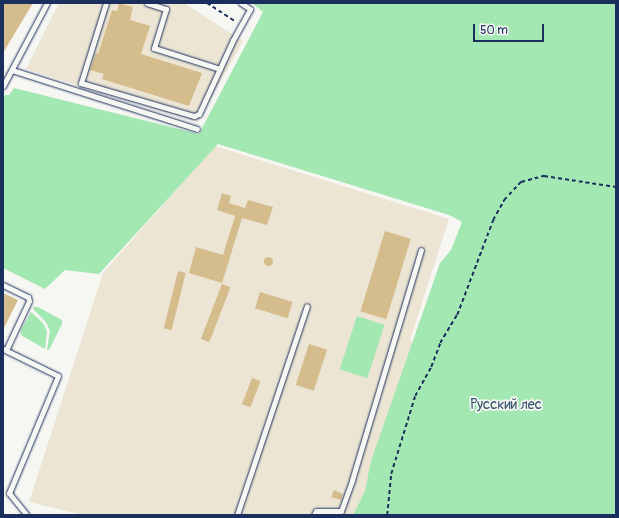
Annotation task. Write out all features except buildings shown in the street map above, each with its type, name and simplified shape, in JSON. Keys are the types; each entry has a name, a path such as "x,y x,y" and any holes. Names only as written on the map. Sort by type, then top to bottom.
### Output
{"lane":[{"path":"3,86 46,3"},
{"path":"106,3 81,83 194,116 198,114 250,9 241,3"},
{"path":"147,3 166,9 154,48 220,69"},
{"path":"12,70 197,129"},
{"path":"314,515 316,511 341,511 352,480 421,250"},
{"path":"3,285 28,297 29,301 4,350 58,376 10,493 27,515"},
{"path":"236,515 307,306"}],"path":[{"path":"207,3 241,25"},
{"path":"233,28 236,22"},
{"path":"387,515 391,474 415,396 431,367 440,343 457,315 494,220 504,200 521,182 544,176 616,187"}],"shaded area":[{"path":"59,3 184,3 243,41 198,122 26,69"},
{"path":"215,146 449,219 410,340 418,342 358,515 83,515 29,502 103,273"}],"green space":[{"name":"Русский лес","path":"252,3 616,3 616,515 353,515 365,491 371,461 440,263 451,250 462,222 449,215 218,144 99,274 65,270 45,289 3,268 3,100 5,95 9,95 14,88 199,134 263,12"},
{"path":"34,307 38,307 62,320 62,324 49,350 47,350 50,330 45,321 33,309"},
{"path":"31,312 43,323 47,331 45,349 21,335 21,330"},
{"path":"357,316 385,325 367,378 340,369"}]}
